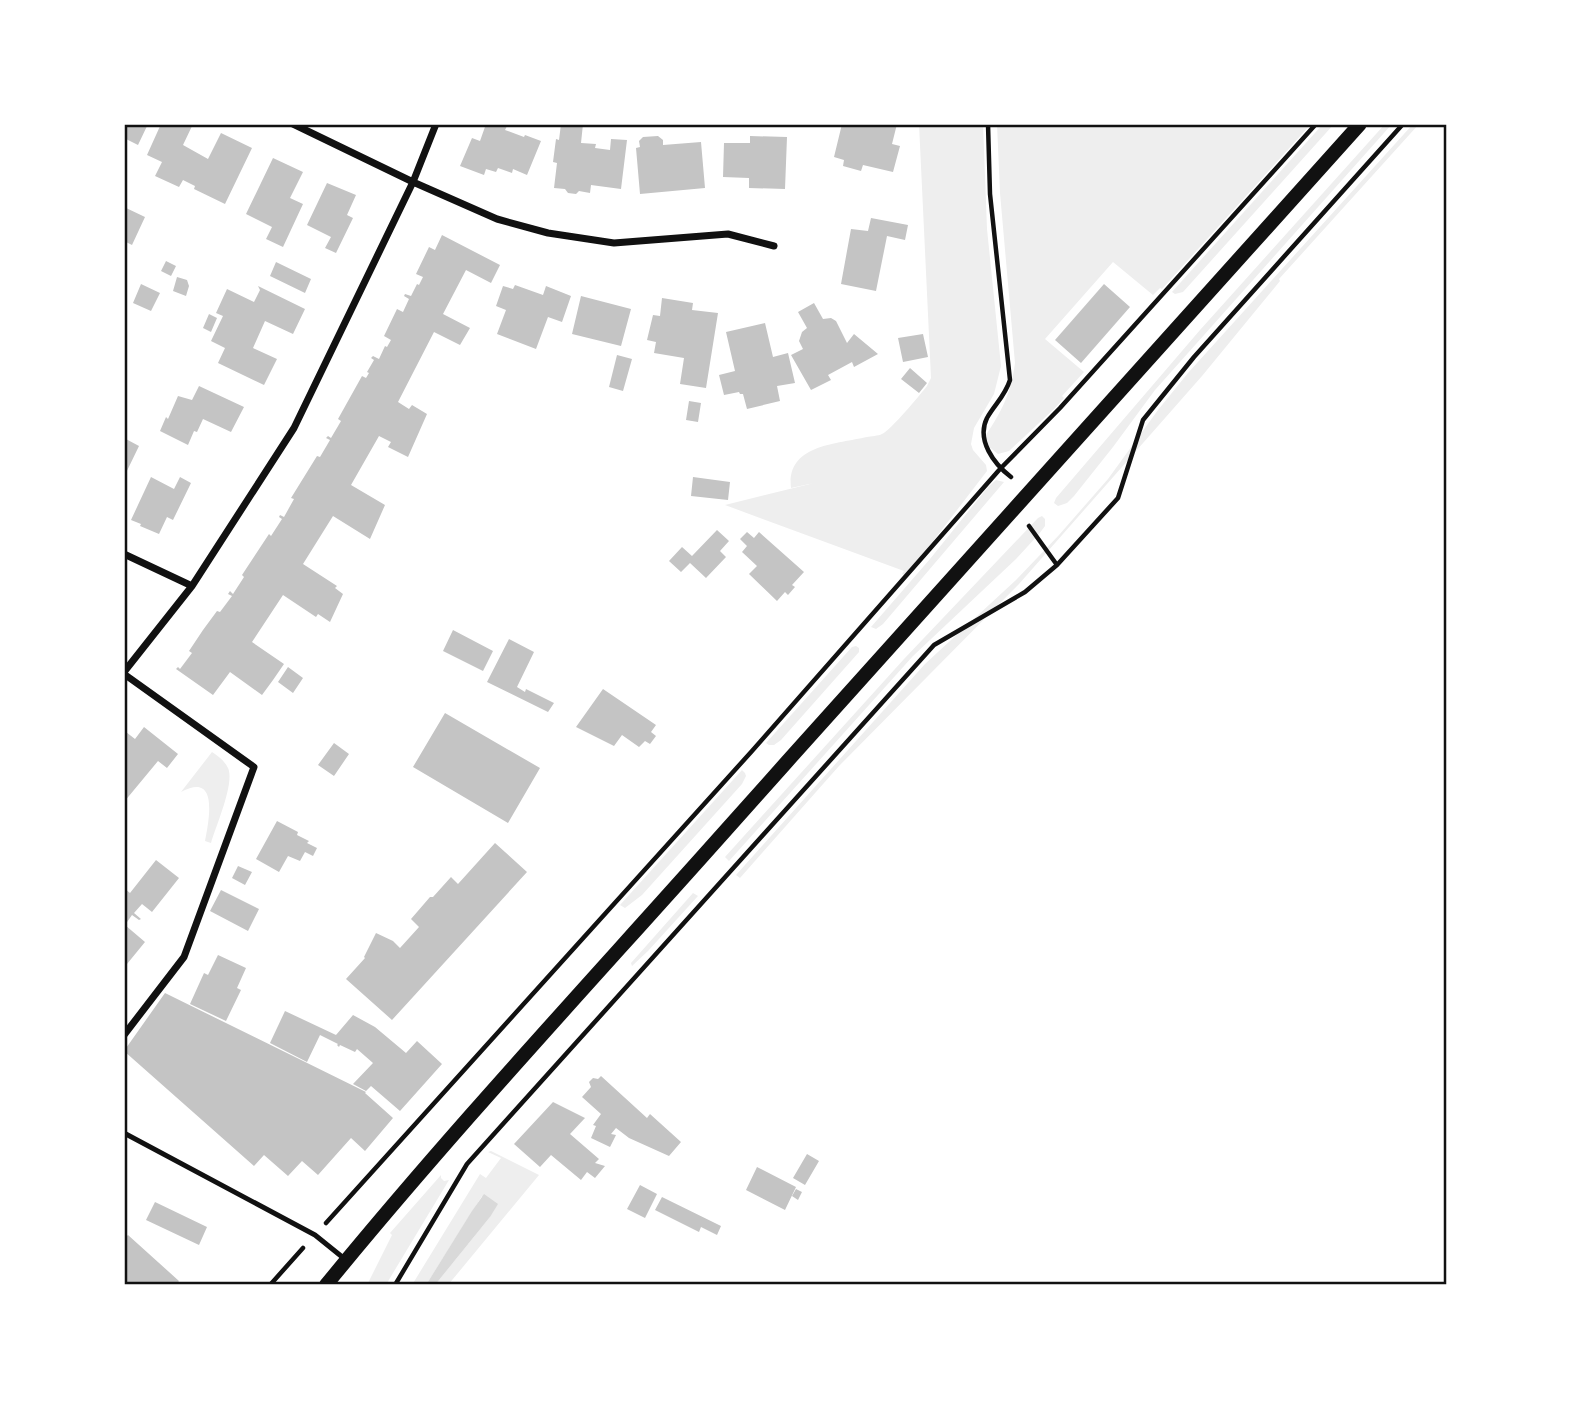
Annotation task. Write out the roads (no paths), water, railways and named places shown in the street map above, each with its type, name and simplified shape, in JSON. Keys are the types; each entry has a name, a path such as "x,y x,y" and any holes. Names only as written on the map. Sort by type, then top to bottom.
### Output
{"main road":[{"path":"326,1285 388,1208 1360,124"}],"street":[{"path":"293,124 497,219 548,233 614,243 728,234 774,246"},
{"path":"124,1035 184,957 254,767 124,673 192,586 294,428 413,182 436,124"},
{"path":"124,554 192,586"}],"lane":[{"path":"124,1133 315,1235 346,1260"}]}
